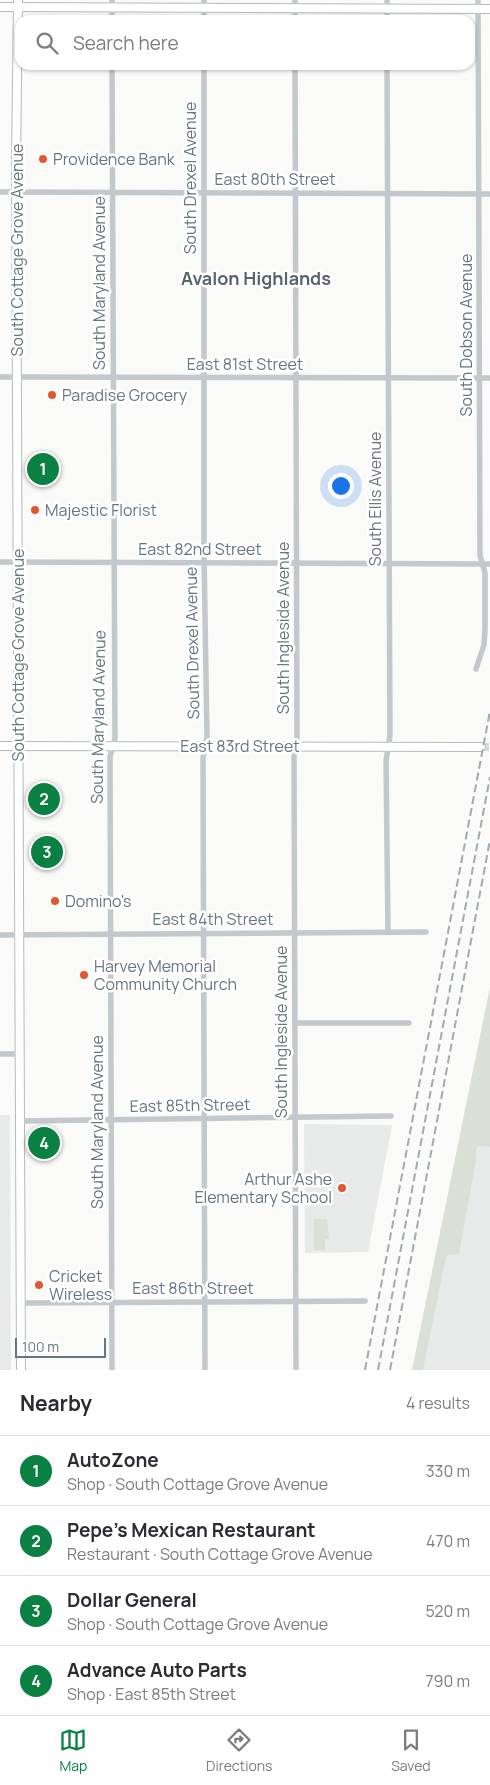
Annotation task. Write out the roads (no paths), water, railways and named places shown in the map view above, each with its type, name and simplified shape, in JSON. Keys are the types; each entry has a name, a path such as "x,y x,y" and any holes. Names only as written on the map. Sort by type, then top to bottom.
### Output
{"main road":[{"path":"0,7 18,4 295,4 387,9 490,9"},
{"name":"South Cottage Grove Avenue","path":"17,70 17,562 21,1370"},
{"name":"East 83rd Street","path":"0,746 481,747"}],"street":[{"path":"387,0 387,15"},
{"name":"South Dobson Avenue","path":"476,668 484,645 485,628 485,573 480,555 478,0"},
{"name":"South Maryland Avenue","path":"112,70 115,738 110,756 112,1370"},
{"name":"South Drexel Avenue","path":"204,70 204,562 207,737 203,758 205,1370"},
{"name":"South Ingleside Avenue","path":"295,70 297,737 294,757 294,933 296,1370"},
{"name":"South Ellis Avenue","path":"387,70 390,735 386,761 388,932"},
{"name":"East 80th Street","path":"0,192 490,194"},
{"name":"East 81st Street","path":"0,377 490,378"},
{"name":"East 82nd Street","path":"0,562 490,564"},
{"name":"East 84th Street","path":"0,934 426,932"},
{"path":"295,1023 409,1023"},
{"path":"0,1054 19,1054"},
{"name":"East 85th Street","path":"19,1120 391,1116"},
{"name":"East 86th Street","path":"20,1303 365,1301"}],"tunnel":[{"path":"481,747 490,747"}],"railway":[{"path":"365,1370 490,711"},
{"path":"378,1370 490,777"},
{"path":"390,1370 490,840"}],"place":[{"name":"Providence Bank","path":"43,159"},
{"name":"Paradise Grocery","path":"52,395"},
{"name":"AutoZone","path":"43,469"},
{"name":"Majestic Florist","path":"35,510"},
{"name":"Pepe's Mexican Restaurant","path":"44,799"},
{"name":"Dollar General","path":"47,852"},
{"name":"Domino's","path":"55,901"},
{"name":"Harvey Memorial Community Church","path":"84,975"},
{"name":"Advance Auto Parts","path":"44,1143"},
{"name":"Arthur Ashe Elementary School","path":"342,1188"},
{"name":"Cricket Wireless","path":"39,1285"}],"district":[{"name":"Avalon Highlands","path":"256,278"}]}
